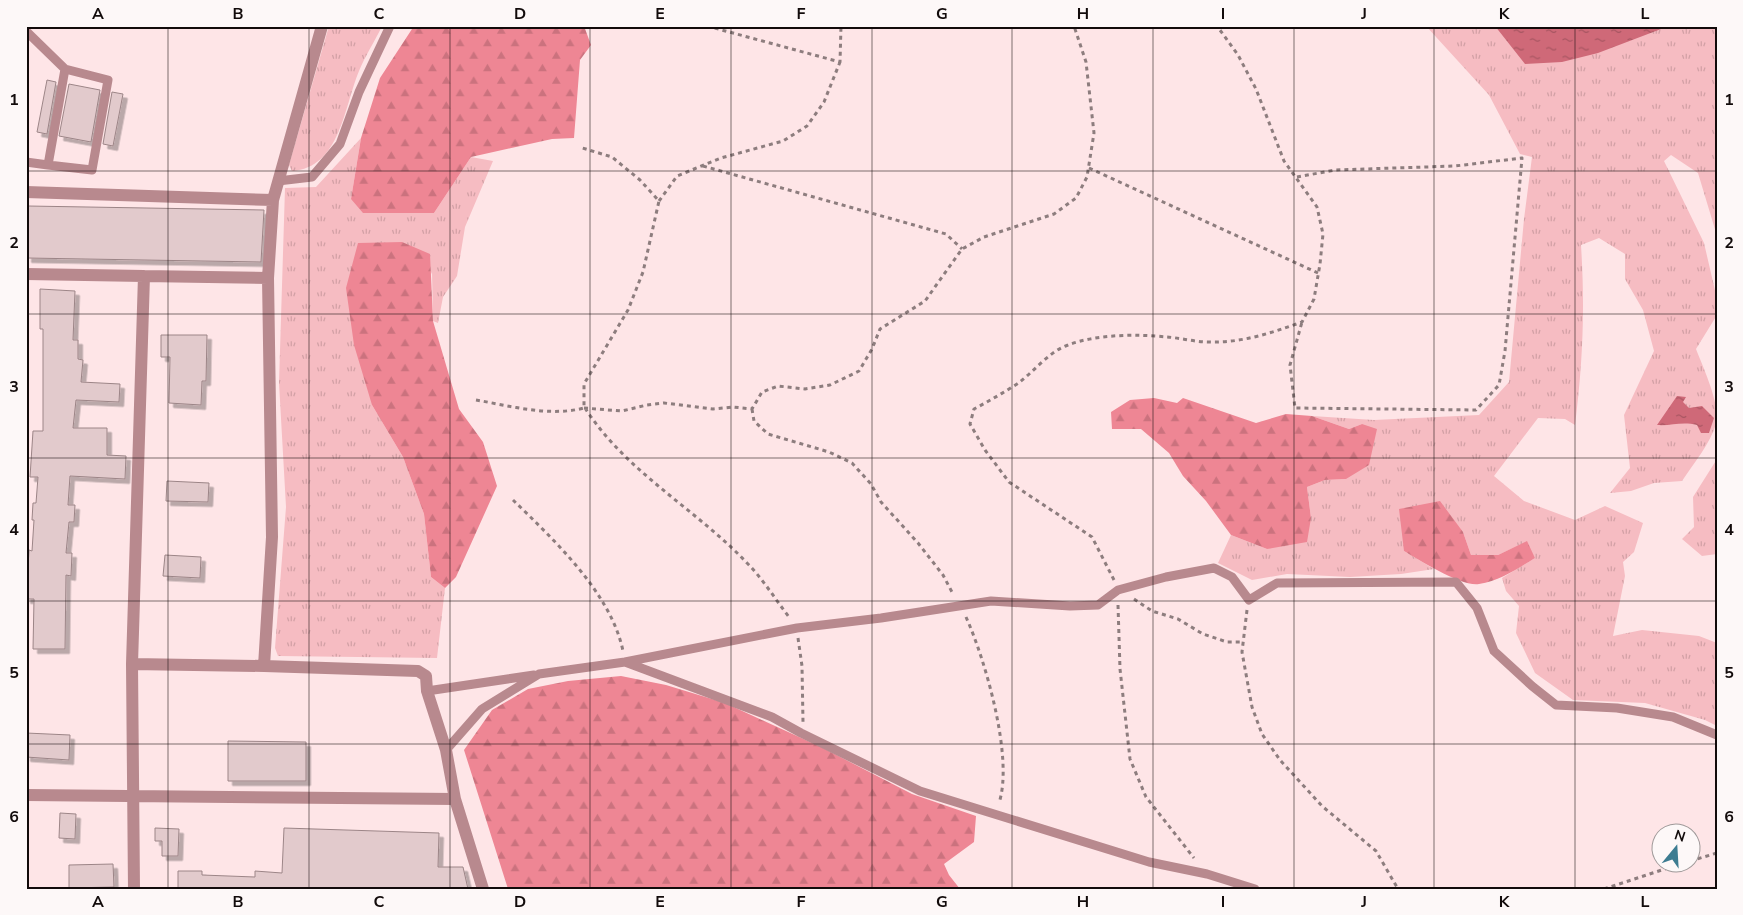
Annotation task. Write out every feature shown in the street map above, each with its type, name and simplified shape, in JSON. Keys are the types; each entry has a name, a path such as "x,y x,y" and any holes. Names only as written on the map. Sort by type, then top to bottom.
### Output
{"street":[{"path":"264,666 272,537 268,278 274,200 322,26"},
{"path":"26,192 274,200"},
{"path":"26,274 268,278"},
{"path":"134,889 132,664 144,276"},
{"path":"132,664 418,671 426,676 427,691 446,750 455,799 483,889"},
{"path":"26,795 455,799"}],"lane":[{"path":"278,181 312,177 340,144 359,92 390,26"},
{"path":"26,31 65,69 108,80 92,170 26,162"},
{"path":"48,165 65,69"},
{"path":"427,691 625,662 797,628 961,607 991,601 1070,606 1098,604 1118,590 1166,577 1214,568 1232,577 1249,600 1276,583 1456,582 1477,608 1494,651 1556,705 1617,708 1673,717 1717,735"},
{"path":"625,662 772,717 800,733 920,791 1149,862 1206,874 1254,889"},
{"path":"446,750 482,708 539,674"}],"path":[{"path":"707,26 840,62"},
{"path":"800,733 804,715 802,666 797,628 748,563 629,459 598,429 584,408 584,384 628,310 643,272 660,201 678,176 721,158 784,141 807,126 824,102 840,62 841,26"},
{"path":"995,815 1001,796 1000,733 988,678 974,635 943,574 918,542 881,502 870,484 852,463 829,452 768,434 754,421 752,409 762,392 778,386 805,389 830,385 859,371 872,349 880,329 926,301 962,249 984,237 1054,214 1076,198 1087,176 1094,133 1092,101 1086,62 1074,26"},
{"path":"1217,26 1238,55 1256,89 1284,160 1317,207 1323,234 1314,299 1302,322 1290,366 1296,408 1476,410 1499,385 1505,351 1522,158 1455,166 1335,170 1297,178"},
{"path":"579,147 612,157 640,180 660,201"},
{"path":"703,166 946,234 962,249"},
{"path":"1089,168 1318,273"},
{"path":"1206,874 1146,797 1130,759 1118,643 1118,590 1092,537 1009,482 985,450 970,424 974,409 1018,383 1040,363 1068,345 1099,338 1132,336 1165,337 1208,342 1239,340 1265,335 1302,322"},
{"path":"476,400 528,409 566,412 584,408 622,411 646,405 664,404 713,410 733,407 752,409"},
{"path":"513,500 548,534 576,566 604,605 621,643 625,662"},
{"path":"1118,590 1152,610 1178,619 1203,634 1227,642 1242,642"},
{"path":"1249,600 1242,642 1252,707 1262,734 1280,760 1322,806 1376,851 1398,889"},
{"path":"1700,858 1717,853"},
{"path":"1604,889 1656,872"}],"green space":[{"path":"329,26 382,26 359,71 344,118 330,148 321,159 308,167 292,171 289,165"},
{"path":"418,26 584,26 591,45 580,60 574,138 552,139 471,157 434,213 363,213 351,199 361,138 380,78 412,29"},
{"path":"1426,26 1717,26 1717,236 1698,173 1671,155 1664,161 1704,243 1717,299 1717,315 1696,349 1716,407 1716,424 1710,439 1682,481 1654,483 1631,491 1610,493 1630,468 1624,415 1654,351 1643,310 1625,279 1625,254 1599,238 1581,245 1582,335 1575,425 1565,419 1538,418 1494,476 1524,501 1575,520 1605,506 1643,523 1634,552 1623,562 1625,576 1613,636 1642,630 1699,636 1717,643 1717,726 1705,720 1645,703 1573,700 1535,673 1516,633 1519,606 1506,591 1502,578 1535,558 1526,542 1498,555 1471,555 1463,532 1404,551 1434,569 1401,574 1350,577 1287,574 1252,580 1218,563 1231,535 1267,549 1311,518 1307,487 1325,480 1346,479 1362,424 1349,429 1312,416 1374,420 1479,415 1509,382 1524,219 1532,157 1520,154 1489,95"},
{"path":"361,138 351,199 434,213 471,157 493,161 465,227 457,276 443,297 438,323 433,321 432,272 372,405 403,457 424,514 431,577 445,588 437,658 278,656 275,648 286,507 279,383 285,188 316,187"},
{"path":"402,242 430,254 433,321 459,409 483,442 497,486 456,577 445,588 431,577 424,514 403,457 372,405 354,345 346,288 358,243"},
{"path":"1154,398 1177,403 1183,398 1256,423 1286,414 1312,416 1349,429 1362,424 1377,429 1369,465 1346,479 1325,480 1307,487 1311,518 1307,542 1267,549 1231,535 1206,501 1183,476 1169,453 1141,429 1112,429 1111,412 1130,400"},
{"path":"1717,459 1717,554 1702,556 1682,539 1694,527 1693,497"},
{"path":"1440,501 1463,532 1471,555 1498,555 1527,541 1535,558 1501,577 1479,584 1472,584 1441,572 1404,551 1399,509"},
{"path":"621,676 666,685 725,703 821,747 912,794 976,816 974,842 944,864 949,875 960,889 508,889 464,750 492,710 528,689 568,681"}],"water":[{"path":"1495,26 1669,26 1598,53 1562,62 1525,64"},
{"path":"1677,396 1686,397 1683,402 1689,408 1702,406 1714,418 1709,433 1701,433 1697,425 1692,424 1657,425"}],"building":[{"path":"47,80 56,82 47,134 37,132"},
{"path":"69,84 100,90 91,142 59,136"},
{"path":"112,92 123,94 113,146 103,144"},
{"path":"28,206 264,210 261,262 27,258"},
{"path":"40,289 75,291 73,340 78,340 78,359 83,360 81,382 120,384 119,402 76,400 73,428 107,428 107,455 126,456 125,479 70,476 68,505 75,505 74,522 69,522 66,553 72,553 71,576 66,575 65,649 33,649 34,599 26,599 29,550 32,551 33,503 36,503 38,477 30,477 33,431 43,431 43,329 40,329"},
{"path":"161,335 207,335 206,381 202,381 201,405 169,403 170,357 161,357"},
{"path":"167,481 209,483 208,502 166,501"},
{"path":"165,555 201,557 200,578 163,576"},
{"path":"26,733 70,735 69,760 26,757"},
{"path":"228,741 306,742 306,781 228,781"},
{"path":"60,813 76,814 75,839 59,838"},
{"path":"155,828 179,829 178,856 162,856 162,841 155,841"},
{"path":"284,828 439,833 438,867 463,867 468,889 178,889 178,871 202,871 202,875 255,877 255,871 282,873"},
{"path":"113,864 114,887 69,888 69,865"}]}
